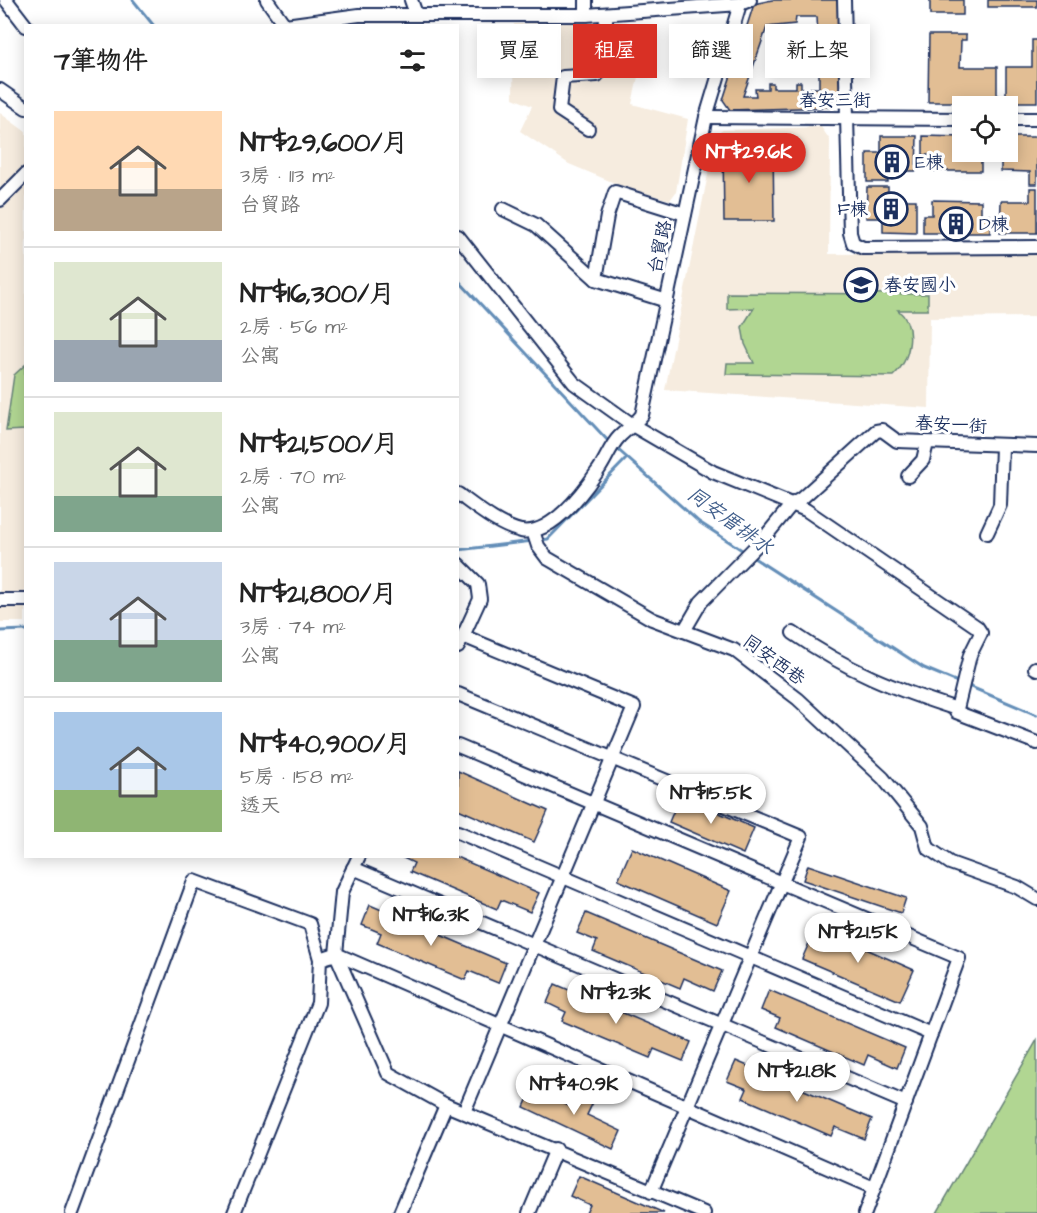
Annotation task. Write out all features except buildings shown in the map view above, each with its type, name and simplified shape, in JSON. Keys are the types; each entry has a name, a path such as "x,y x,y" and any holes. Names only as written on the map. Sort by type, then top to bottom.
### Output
{"street":[{"path":"6,0 24,24"},
{"path":"267,0 280,24"},
{"path":"411,0 416,14"},
{"path":"518,0 527,13"},
{"path":"586,0 586,15"},
{"path":"844,0 850,233 853,243 863,248 1037,247"},
{"path":"289,24 360,15 527,13 586,15 745,2"},
{"name":"台貿路","path":"634,426 642,415 706,117 745,2"},
{"path":"588,129 559,110 563,77 597,75 607,14"},
{"path":"0,90 24,107"},
{"name":"春安三街","path":"706,117 952,119"},
{"path":"1018,119 1037,119"},
{"path":"0,200 24,176"},
{"path":"596,279 607,216 615,192 685,214"},
{"path":"503,209 536,225 596,279 667,301"},
{"path":"459,237 563,372 574,383 634,426 713,472 796,502 977,627 981,633 970,655 956,712 1037,744"},
{"path":"459,495 511,528 533,531 544,528 555,520 597,473 619,437 634,426"},
{"name":"春安一街","path":"796,502 868,437 882,430 897,441 1037,446"},
{"path":"908,476 923,460 927,443"},
{"path":"987,533 1000,505 1002,446"},
{"path":"684,631 701,602 796,502"},
{"name":"同安西巷","path":"533,531 538,546 547,558 632,609 734,650 806,706 883,778 906,804 922,826 928,848 950,863 1017,887 1037,899"},
{"path":"459,565 478,584 480,599 460,642 634,707 464,1112"},
{"path":"0,600 24,600"},
{"path":"793,633 827,657 870,679 957,706"},
{"path":"459,694 801,837 651,1192"},
{"path":"459,746 959,958 865,1213"},
{"path":"459,832 931,1034"},
{"path":"358,858 342,892 336,954 388,1073 446,1105 556,1149 704,1213"},
{"path":"354,868 906,1103"},
{"path":"72,1213 194,881 310,924 320,960 318,1003 234,1213"},
{"path":"320,960 336,954 874,1188"},
{"path":"400,1213 446,1105"},
{"path":"534,1212 556,1149"}],"shaded area":[{"path":"627,22 626,24 573,24 573,78 638,78 632,104 688,119 676,192 670,200 624,187 569,164 520,131 532,106 513,98 513,78 561,78 561,24 514,24"},
{"path":"0,113 24,131 24,622 0,622"},
{"name":"春安國小","path":"821,127 830,140 829,254 1037,253 1037,317 930,318 929,408 665,390 716,134 723,130"}],"green space":[{"path":"727,293 928,294 928,310 898,310 908,325 910,334 908,352 893,376 726,374 727,363 754,363 745,344 742,327 754,308 727,309"},
{"path":"24,366 24,430 6,431 14,375"},
{"path":"1037,1040 1037,1213 937,1213"}],"waterway":[{"name":"同安厝排水","path":"133,0 152,24"},
{"name":"同安厝排水","path":"459,281 610,443"},
{"name":"同安厝排水","path":"615,447 699,522 745,552"},
{"path":"540,540 548,539 627,458"},
{"path":"459,550 533,541"},
{"name":"同安厝排水","path":"751,556 924,668 960,683"},
{"path":"0,631 24,630"},
{"name":"同安厝排水","path":"966,685 1037,715"}],"place":[{"name":"E棟","path":"892,162"},
{"name":"F棟","path":"891,209"},
{"name":"D棟","path":"956,224"},
{"name":"春安國小","path":"861,285"}]}
